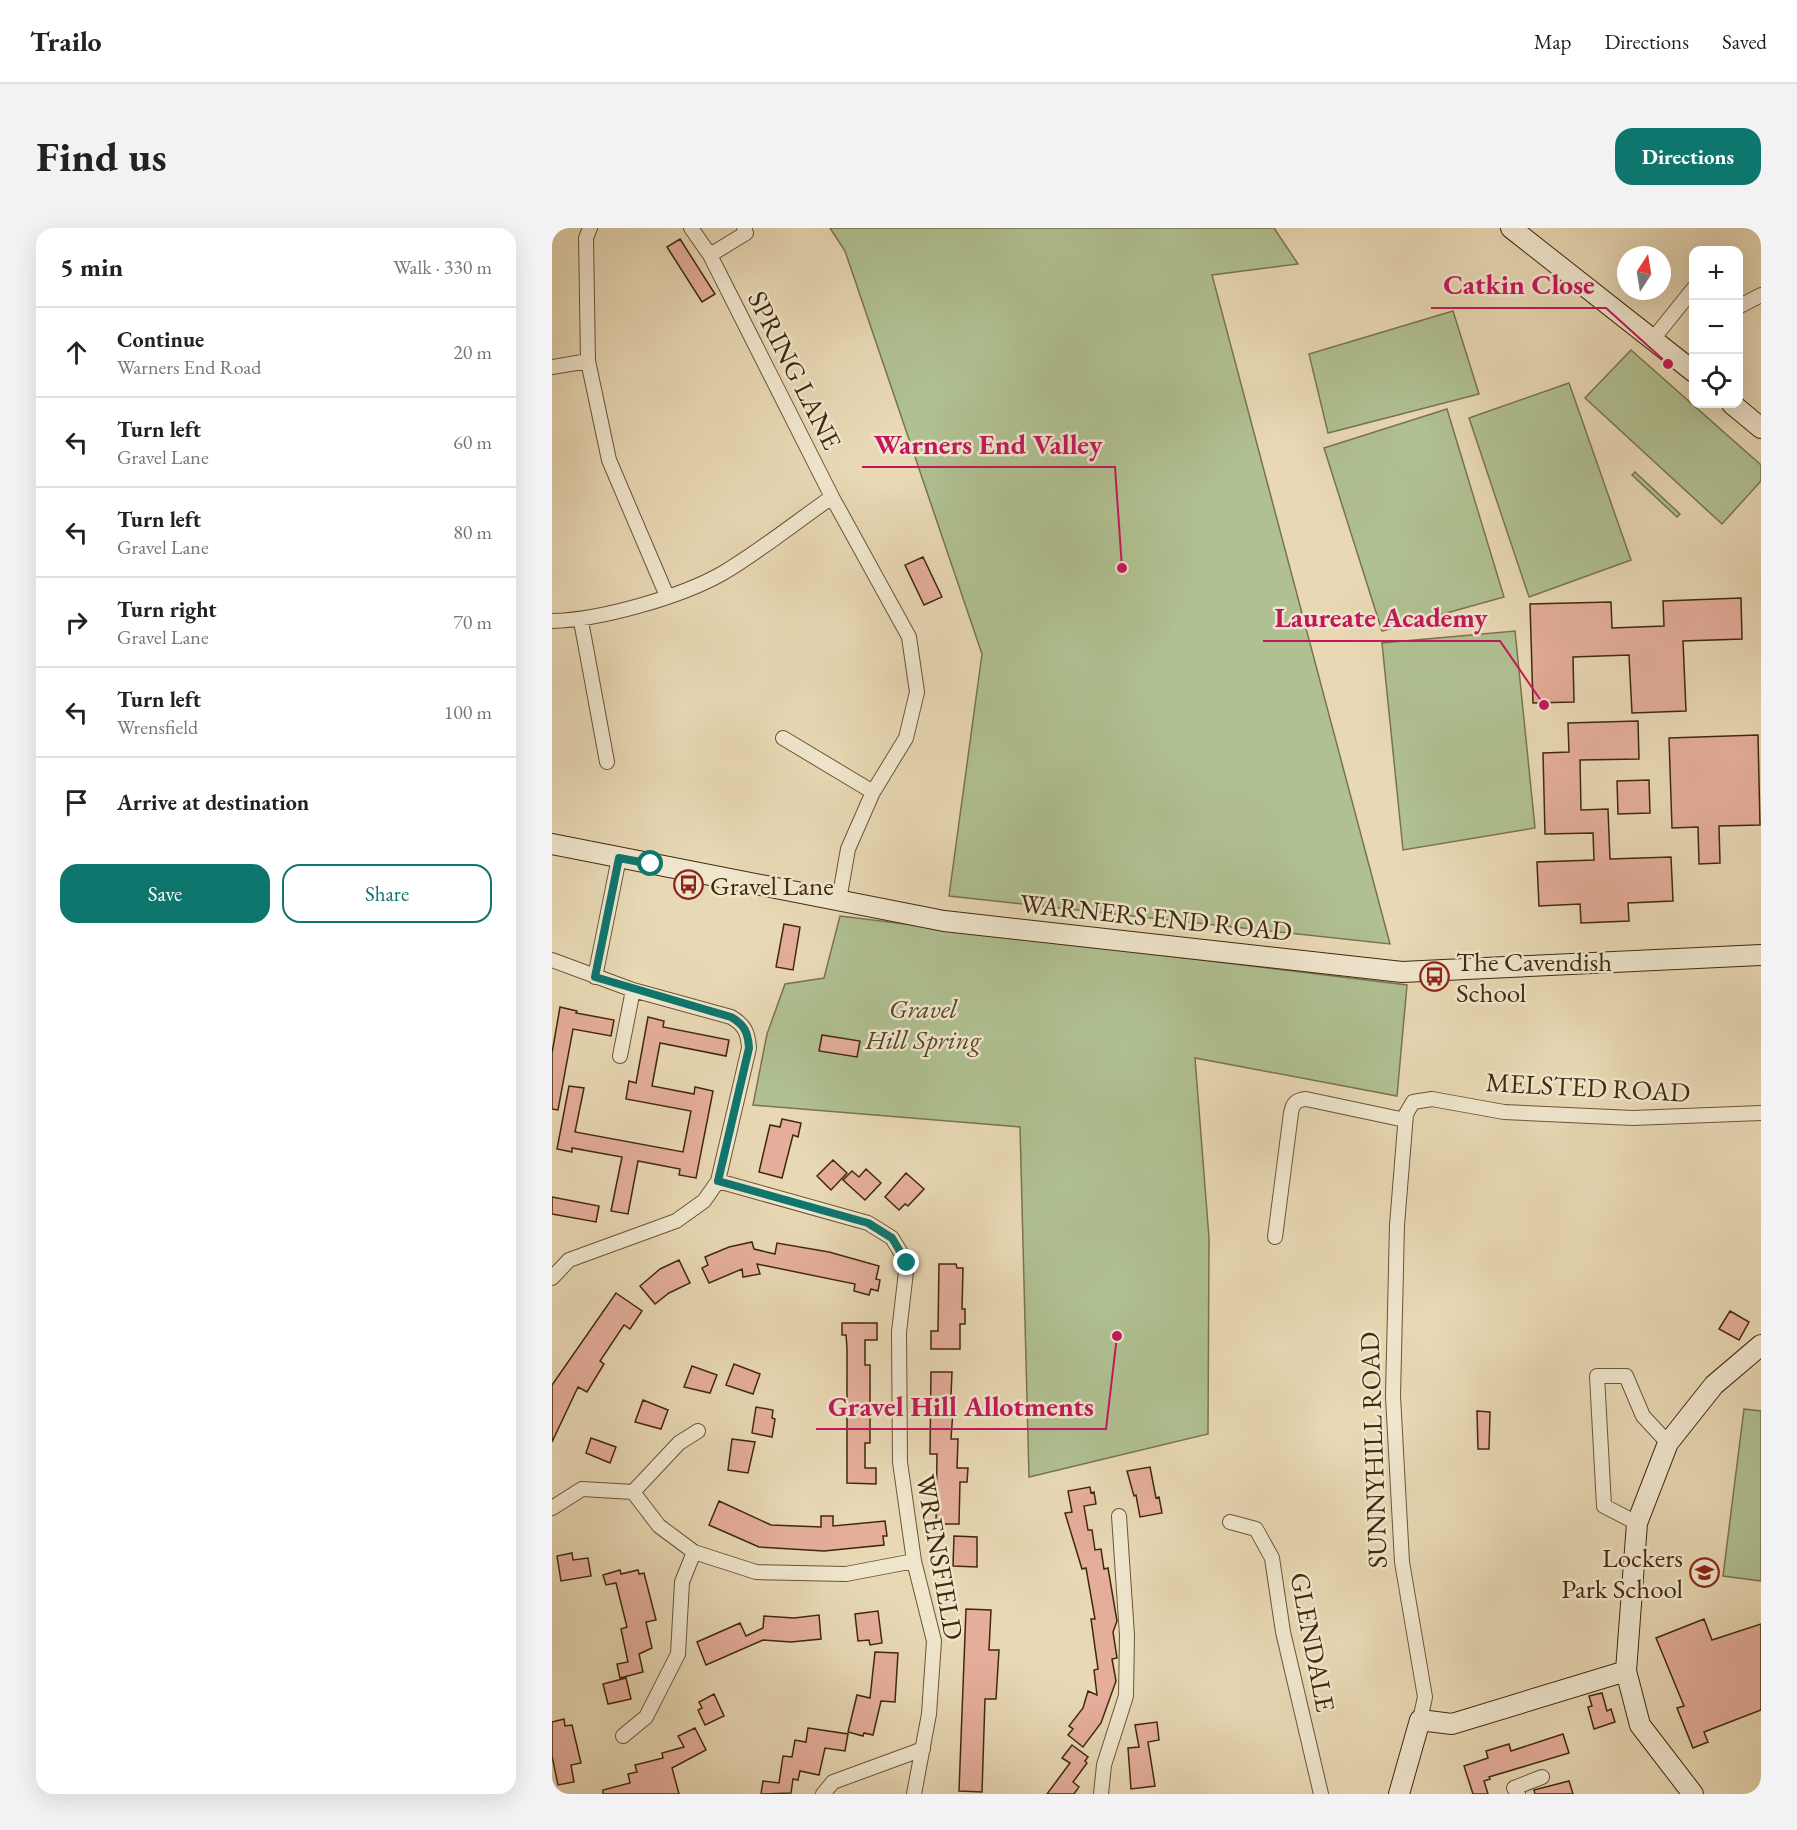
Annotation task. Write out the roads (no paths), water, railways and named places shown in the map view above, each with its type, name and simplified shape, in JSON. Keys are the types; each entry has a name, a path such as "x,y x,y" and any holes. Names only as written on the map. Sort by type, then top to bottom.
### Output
{"street":[{"path":"590,228 586,238 588,361 609,460 667,596"},
{"name":"SPRING LANE","path":"691,228 710,255 832,497 909,637 916,692 906,738 873,792 848,849 839,900"},
{"path":"710,255 746,233 744,228"},
{"path":"1514,229 1689,368"},
{"path":"1653,339 1689,294"},
{"path":"1743,304 1761,295"},
{"path":"552,367 588,361"},
{"path":"1737,408 1760,425"},
{"path":"552,621 580,621 667,596 722,573 832,497"},
{"path":"580,621 607,762"},
{"path":"783,738 873,792"},
{"name":"WARNERS END ROAD","path":"552,844 944,921 1402,972 1761,955"},
{"path":"595,977 619,858"},
{"path":"552,960 633,990 731,1017 740,1022 748,1033 749,1048 718,1181 704,1202 676,1221 569,1260 552,1278"},
{"path":"620,1056 633,990"},
{"path":"1275,1237 1292,1105 1297,1100 1306,1099 1405,1120"},
{"name":"MELSTED ROAD","path":"1413,1101 1432,1099 1504,1112 1633,1118 1761,1113"},
{"name":"SUNNYHILL ROAD","path":"1399,1794 1425,1697 1402,1562 1393,1396 1397,1225 1405,1120 1413,1101"},
{"name":"WRENSFIELD","path":"718,1181 868,1223 892,1238 907,1263 899,1332 900,1462 914,1561 934,1641 929,1714 914,1794"},
{"path":"1693,1794 1640,1725 1626,1671 1637,1523 1668,1443 1714,1385 1761,1345"},
{"path":"1637,1523 1604,1506 1597,1376 1626,1376 1643,1416 1668,1443"},
{"path":"633,1492 679,1443 698,1431"},
{"path":"552,1508 582,1489 633,1492 659,1526 694,1552 756,1572 846,1574 914,1561"},
{"path":"1101,1794 1104,1765 1126,1696 1127,1635 1119,1516"},
{"name":"GLENDALE","path":"1230,1522 1256,1529 1272,1558 1283,1632 1321,1794"},
{"path":"623,1736 646,1717 678,1654 682,1582 694,1552"},
{"path":"1420,1720 1452,1724 1626,1671"},
{"path":"824,1794 833,1782 923,1749"},
{"path":"1518,1794 1514,1788 1542,1778"}],"place":[{"name":"Catkin Close","path":"1668,364"},
{"name":"Warners End Valley","path":"1122,568"},
{"name":"Laureate Academy","path":"1544,705"},
{"name":"Gravel Lane","path":"689,885"},
{"name":"The Cavendish School","path":"1435,977"},
{"name":"Gravel Hill Allotments","path":"1117,1336"},
{"name":"Lockers Park School","path":"1704,1573"}],"park label":[{"name":"Gravel Hill Spring","path":"923,1024"}]}
